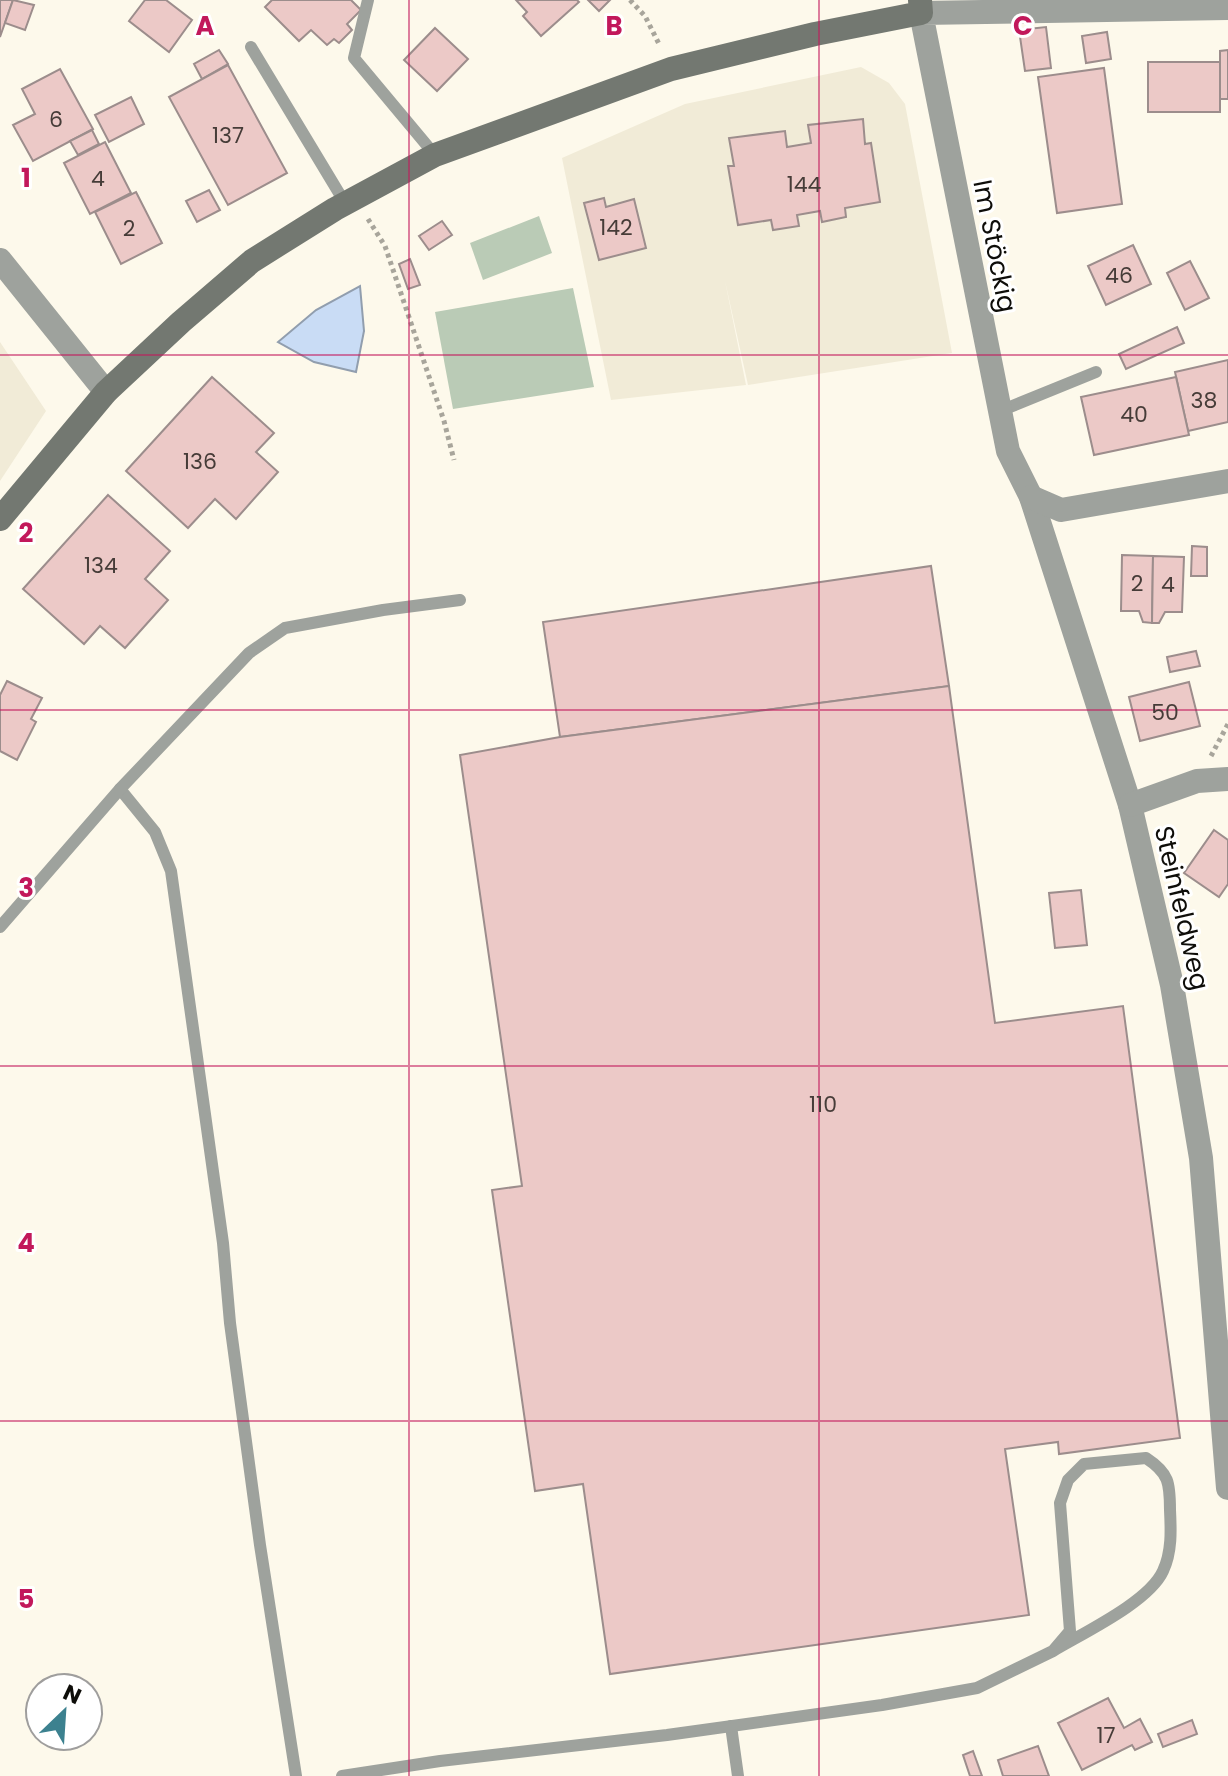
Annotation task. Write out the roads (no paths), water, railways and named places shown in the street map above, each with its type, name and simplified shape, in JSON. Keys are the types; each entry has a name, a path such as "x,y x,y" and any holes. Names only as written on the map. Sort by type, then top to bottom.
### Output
{"main road":[{"path":"0,519 106,392 252,261 350,201 435,155 671,69 920,6"}],"street":[{"path":"920,6 1228,8"},
{"name":"Im Stöckig","path":"920,6 1008,451 1031,497"},
{"path":"0,260 106,392"},
{"path":"1031,497 1061,510 1228,481"},
{"name":"Steinfeldweg","path":"1031,497 1130,805 1172,985 1201,1158 1228,1488"},
{"path":"1130,805 1197,781 1228,779"}],"lane":[{"path":"368,0 354,58 435,155"},
{"path":"251,47 350,201"},
{"path":"1000,411 1096,372"},
{"path":"0,927 120,789 249,653 285,628 460,600"},
{"path":"120,789 155,832 171,871 223,1243 230,1323 260,1545 296,1776"},
{"path":"342,1776 731,1726 977,1688 1053,1651 1144,1596 1163,1572 1171,1541 1170,1489 1164,1470 1146,1458 1084,1464 1068,1480 1060,1503 1070,1631 1053,1651"},
{"path":"731,1726 738,1776"}],"water":[{"path":"360,286 364,331 356,372 314,362 278,342 316,310"}]}
